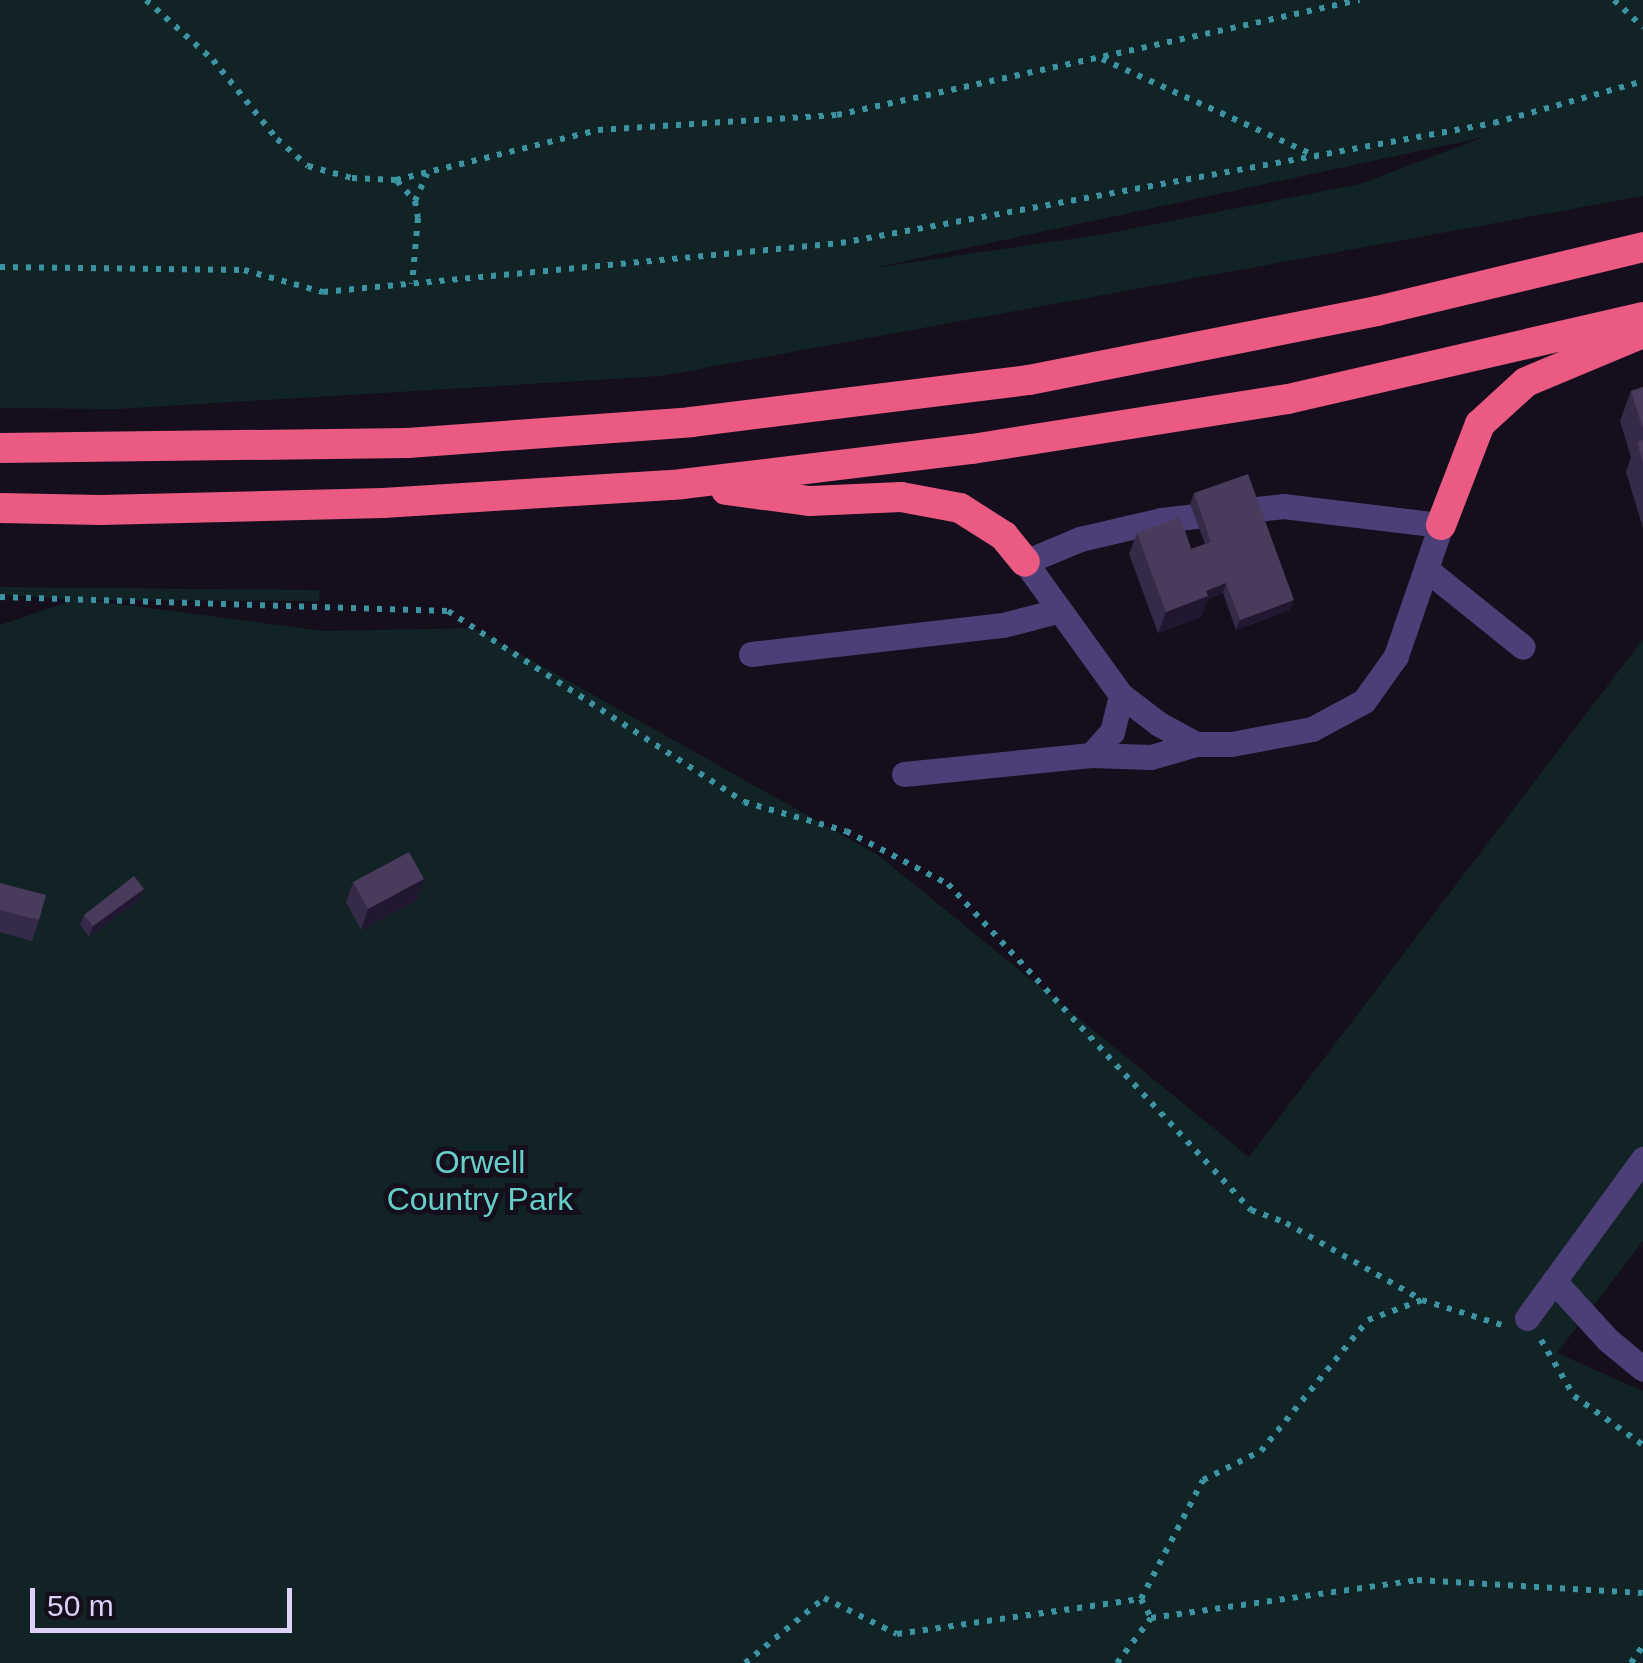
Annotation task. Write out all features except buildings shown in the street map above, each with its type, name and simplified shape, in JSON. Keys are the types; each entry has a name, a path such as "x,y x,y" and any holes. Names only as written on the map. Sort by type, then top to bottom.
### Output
{"highway":[{"path":"0,448 408,443 747,415 1029,380 1377,310 1643,247"},
{"path":"0,508 384,503 682,484 972,449 1288,399 1643,317"},
{"path":"1441,525 1480,424 1526,382 1643,333"},
{"path":"682,484 810,501 901,497 960,508 1004,536 1025,562"}],"lane":[{"path":"904,774 1090,755 1151,758 1196,744 1231,744 1312,729 1364,702 1396,656 1441,525 1283,506 1162,520 1080,538 1025,562 1121,695 1196,744"},
{"path":"1426,568 1523,647"},
{"path":"751,654 1003,624 1057,611"},
{"path":"1090,755 1112,732 1121,695"},
{"path":"1527,1318 1643,1159"},
{"path":"1554,1281 1608,1340 1643,1369"}],"path":[{"path":"146,0 212,60 277,139 308,166 352,178 396,180 598,130 837,115 1359,0"},
{"path":"1614,0 1643,27"},
{"path":"1099,57 1320,158"},
{"path":"0,267 244,270 323,292 841,243 1320,158 1494,122 1643,82"},
{"path":"412,284 416,201 427,173"},
{"path":"396,180 416,201"},
{"path":"0,597 448,611 744,802 846,831 948,884 1251,1210 1286,1224 1422,1300 1504,1326 1527,1318 1574,1396 1643,1445"},
{"path":"1141,1598 1203,1480 1261,1451 1368,1320 1422,1300"},
{"path":"1116,1663 1151,1618 1416,1580 1643,1593"},
{"path":"744,1663 824,1598 898,1634 1141,1598"},
{"path":"1141,1598 1151,1618"},
{"path":"1630,1663 1643,1646"}],"green space":[{"path":"0,0 1643,0 1643,196 661,376 117,409 0,408","holes":["1484,137 1360,184 1099,235 873,268"]},
{"name":"Orwell Country Park","path":"0,587 320,590 319,601 87,600 324,631 474,628 878,855 1249,1157 1643,639 1643,1241 1557,1353 1643,1391 1643,1663 0,1663 0,625 73,600 0,594"}]}
